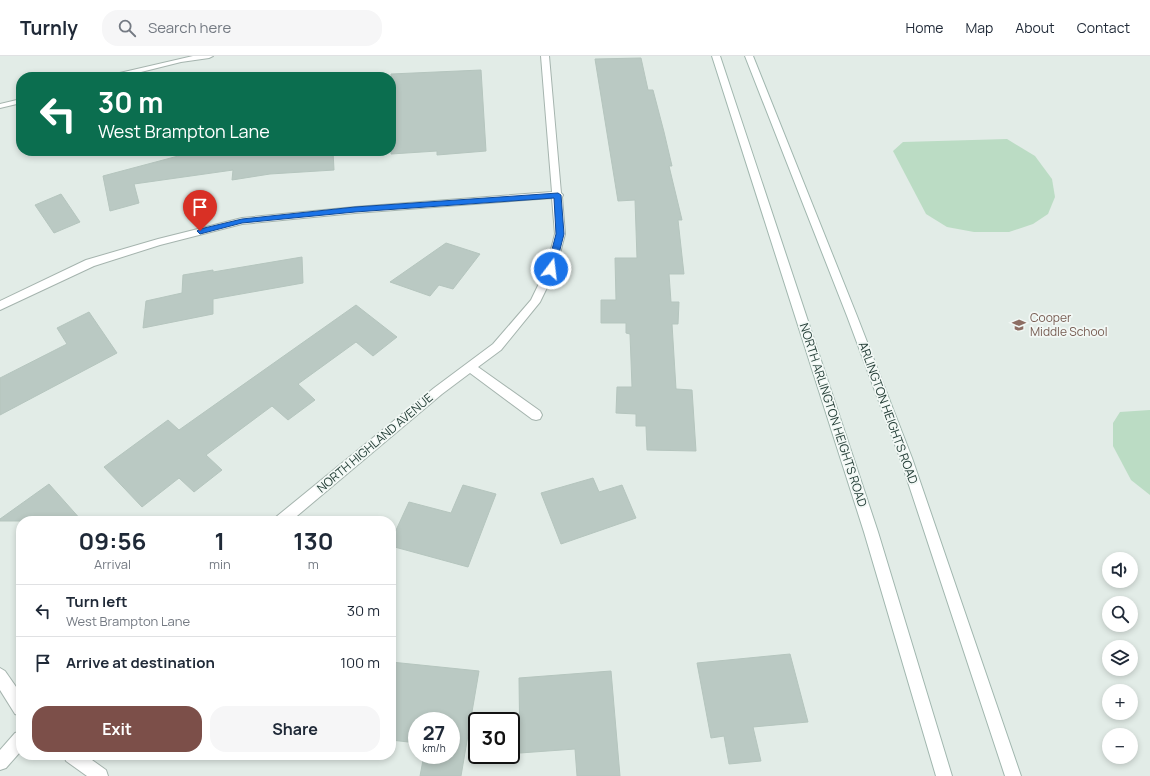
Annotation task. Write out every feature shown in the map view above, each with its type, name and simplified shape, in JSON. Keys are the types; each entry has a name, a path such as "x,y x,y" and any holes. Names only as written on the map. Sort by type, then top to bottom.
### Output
{"main road":[{"path":"132,72 182,60 210,56"},
{"name":"NORTH HIGHLAND AVENUE","path":"287,516 438,391 497,347 535,302 551,269 560,234 558,195 545,56"},
{"name":"NORTH ARLINGTON HEIGHTS ROAD","path":"716,56 871,532 944,776"},
{"name":"ARLINGTON HEIGHTS ROAD","path":"749,56 852,316 906,458 1013,776"},
{"path":"0,106 16,102"},
{"path":"0,306 90,263 158,242 242,221 355,210 558,195"},
{"path":"470,367 536,415"},
{"path":"0,676 16,700"},
{"path":"0,762 16,744"},
{"path":"79,760 100,776"}],"green space":[{"path":"1007,139 1035,156 1052,179 1055,197 1048,214 1033,224 1009,232 974,232 947,227 926,214 893,151 903,142"},
{"path":"1150,410 1150,495 1131,480 1113,446 1113,423 1120,412"}],"building":[{"path":"641,58 648,90 653,90 664,132 672,166 669,166 682,220 678,220 684,274 669,274 671,302 679,302 678,324 672,324 676,389 692,390 696,451 647,450 646,426 636,426 636,414 616,413 617,387 632,387 630,334 626,333 626,323 601,323 601,300 616,300 615,258 637,258 635,200 618,201 595,59"},
{"path":"481,70 486,151 437,155 437,151 396,154 396,74"},
{"path":"178,156 333,156 334,170 270,174 232,180 233,170 134,184 139,203 110,211 103,176"},
{"path":"61,194 80,222 54,233 35,205"},
{"path":"446,243 480,254 453,289 439,285 430,296 390,282"},
{"path":"302,257 303,283 213,299 213,314 143,328 146,301 182,293 183,275 213,270 213,272"},
{"path":"356,305 397,337 373,356 356,342 298,384 315,400 288,420 272,406 206,455 222,470 194,492 179,478 142,507 104,467 168,420 179,430"},
{"path":"89,312 117,353 0,415 0,378 67,344 57,328"},
{"path":"593,478 599,492 622,485 636,518 561,544 541,493"},
{"path":"49,484 78,516 16,516 16,521 0,521 0,519"},
{"path":"463,485 496,494 468,567 396,547 396,530 409,502 451,513"},
{"path":"790,654 808,722 753,727 761,761 729,764 724,736 711,738 697,663"},
{"path":"396,663 479,671 472,712 468,712 468,735 461,776 420,776 422,764 460,764 460,712 408,712 408,742 396,741"},
{"path":"611,671 620,776 577,776 575,749 520,753 519,678"}],"place":[{"name":"Cooper Middle School","path":"1019,325"}],"route":[{"path":"200,231 242,221 355,210 558,195 560,234 551,269"}]}
